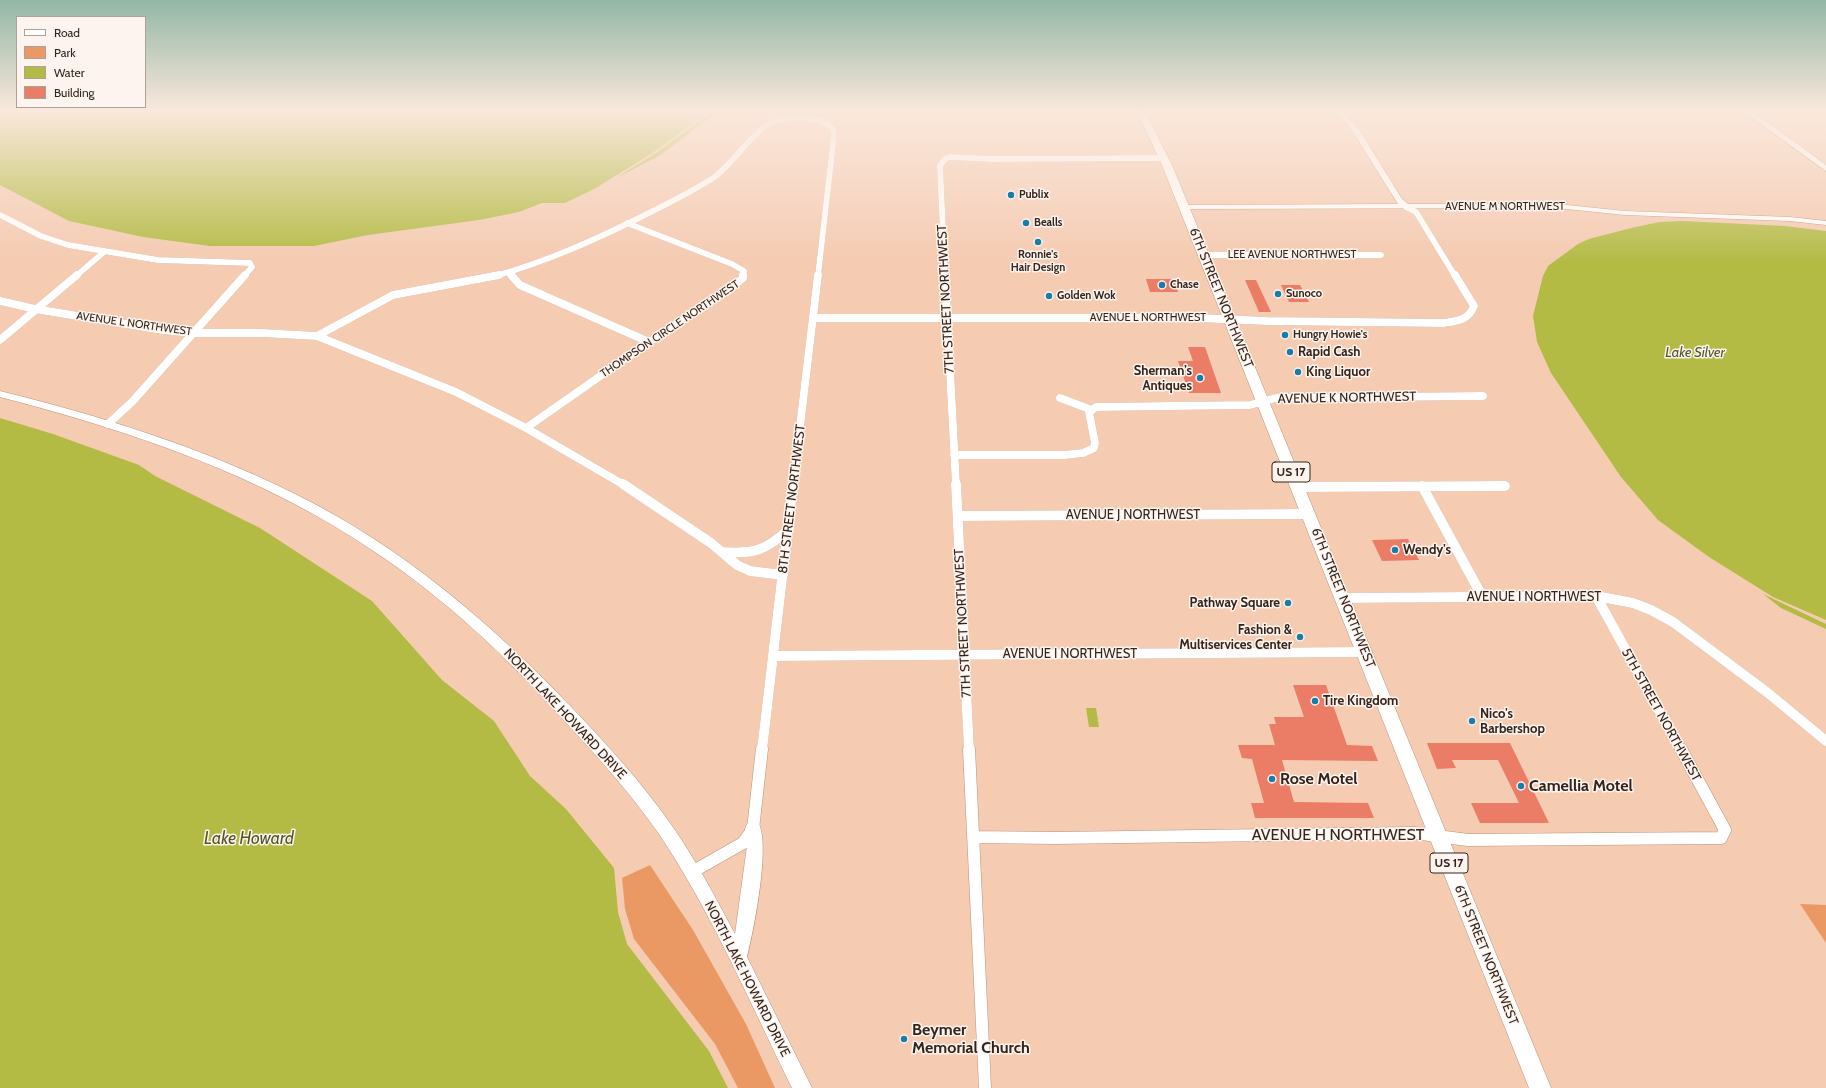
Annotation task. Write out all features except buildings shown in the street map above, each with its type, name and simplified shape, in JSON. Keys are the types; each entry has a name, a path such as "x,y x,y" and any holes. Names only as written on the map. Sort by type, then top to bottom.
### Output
{"highway":[{"name":"6TH STREET NORTHWEST","path":"1165,162 1540,1088"}],"main road":[{"path":"1816,162 1826,169"},
{"name":"NORTH LAKE HOWARD DRIVE","path":"0,394 78,414 182,449 259,482 291,498 377,547 432,586 467,614 536,678 596,743 663,827 692,872 738,958 802,1088"},
{"path":"738,958 746,926 754,846 753,829"}],"street":[{"path":"317,336 383,299 393,295 509,272 570,251 704,184 722,171 731,162"},
{"name":"8TH STREET NORTHWEST","path":"753,829 814,318 831,162"},
{"name":"7TH STREET NORTHWEST","path":"943,162 940,166 946,318 965,654 985,1088"},
{"path":"1375,162 1399,200 1406,207"},
{"name":"AVENUE M NORTHWEST","path":"1183,207 1558,206 1633,214 1790,219 1826,223"},
{"name":"AVENUE L NORTHWEST","path":"814,318 1229,319 1437,323 1465,319 1473,312 1474,306 1416,212 1406,207"},
{"path":"0,215 53,241 104,252 158,260 244,262 251,264 252,267 192,332 132,402 108,424"},
{"name":"THOMPSON CIRCLE NORTHWEST","path":"526,428 649,342 741,281 744,271 732,264 627,223"},
{"path":"0,340 104,252"},
{"name":"LEE AVENUE NORTHWEST","path":"1203,255 1382,255"},
{"path":"509,272 520,284 649,342"},
{"name":"AVENUE L NORTHWEST","path":"0,301 35,309 163,330 317,336"},
{"path":"317,336 456,392 526,428 589,463 626,486 722,552 737,565 750,571 783,575"},
{"name":"AVENUE K NORTHWEST","path":"1092,410 1096,407 1104,406 1250,405 1276,398 1483,396"},
{"path":"954,455 1081,454 1094,448 1095,443 1089,412 1092,410 1060,398"},
{"path":"1422,486 1482,596"},
{"path":"1297,487 1505,486"},
{"name":"AVENUE J NORTHWEST","path":"958,516 1308,514"},
{"path":"722,552 749,554 768,548 789,529"},
{"name":"AVENUE I NORTHWEST","path":"1342,598 1596,596 1633,604 1651,610 1673,622 1768,694 1826,741"},
{"name":"5TH STREET NORTHWEST","path":"1596,596 1720,820 1725,830 1723,833"},
{"name":"AVENUE I NORTHWEST","path":"774,656 1364,652"},
{"path":"692,872 743,843 753,829"},
{"name":"AVENUE H NORTHWEST","path":"974,837 1055,838 1414,833 1468,840 1721,838 1723,833"}],"green space":[{"path":"650,865 693,930 746,1024 775,1088 738,1088 715,1044 634,939 625,909 622,878"},
{"path":"1800,904 1826,905 1826,943"}],"water":[{"path":"0,162 638,162 596,188 565,203 542,203 519,212 479,220 368,235 314,246 210,246 143,237 69,221 0,185"},
{"path":"642,162 648,162 616,178"},
{"name":"Lake Silver","path":"1683,221 1785,226 1826,231 1826,620 1773,597 1709,557 1658,520 1621,477 1551,373 1537,342 1533,316 1543,276 1548,266 1578,244 1589,239 1660,222"},
{"name":"Lake Howard","path":"0,418 53,434 139,465 155,476 260,528 372,601 442,680 494,721 530,776 566,809 614,868 618,912 627,944 709,1051 728,1088 0,1088"},
{"path":"1763,594 1826,624 1826,629 1781,608"},
{"path":"1086,708 1096,708 1099,727 1089,727"}],"place":[{"name":"Publix","path":"1011,195"},
{"name":"Bealls","path":"1026,223"},
{"name":"Ronnie's Hair Design","path":"1038,242"},
{"name":"Chase","path":"1162,285"},
{"name":"Sunoco","path":"1278,294"},
{"name":"Golden Wok","path":"1049,296"},
{"name":"Hungry Howie's","path":"1285,335"},
{"name":"Rapid Cash","path":"1290,352"},
{"name":"King Liquor","path":"1298,372"},
{"name":"Sherman’s Antiques","path":"1200,378"},
{"name":"Wendy's","path":"1395,550"},
{"name":"Pathway Square","path":"1288,603"},
{"name":"Fashion & Multiservices Center","path":"1300,637"},
{"name":"Tire Kingdom","path":"1315,701"},
{"name":"Nico's Barbershop","path":"1472,721"},
{"name":"Rose Motel","path":"1272,779"},
{"name":"Camellia Motel","path":"1521,786"},
{"name":"Beymer Memorial Church","path":"904,1039"}]}
